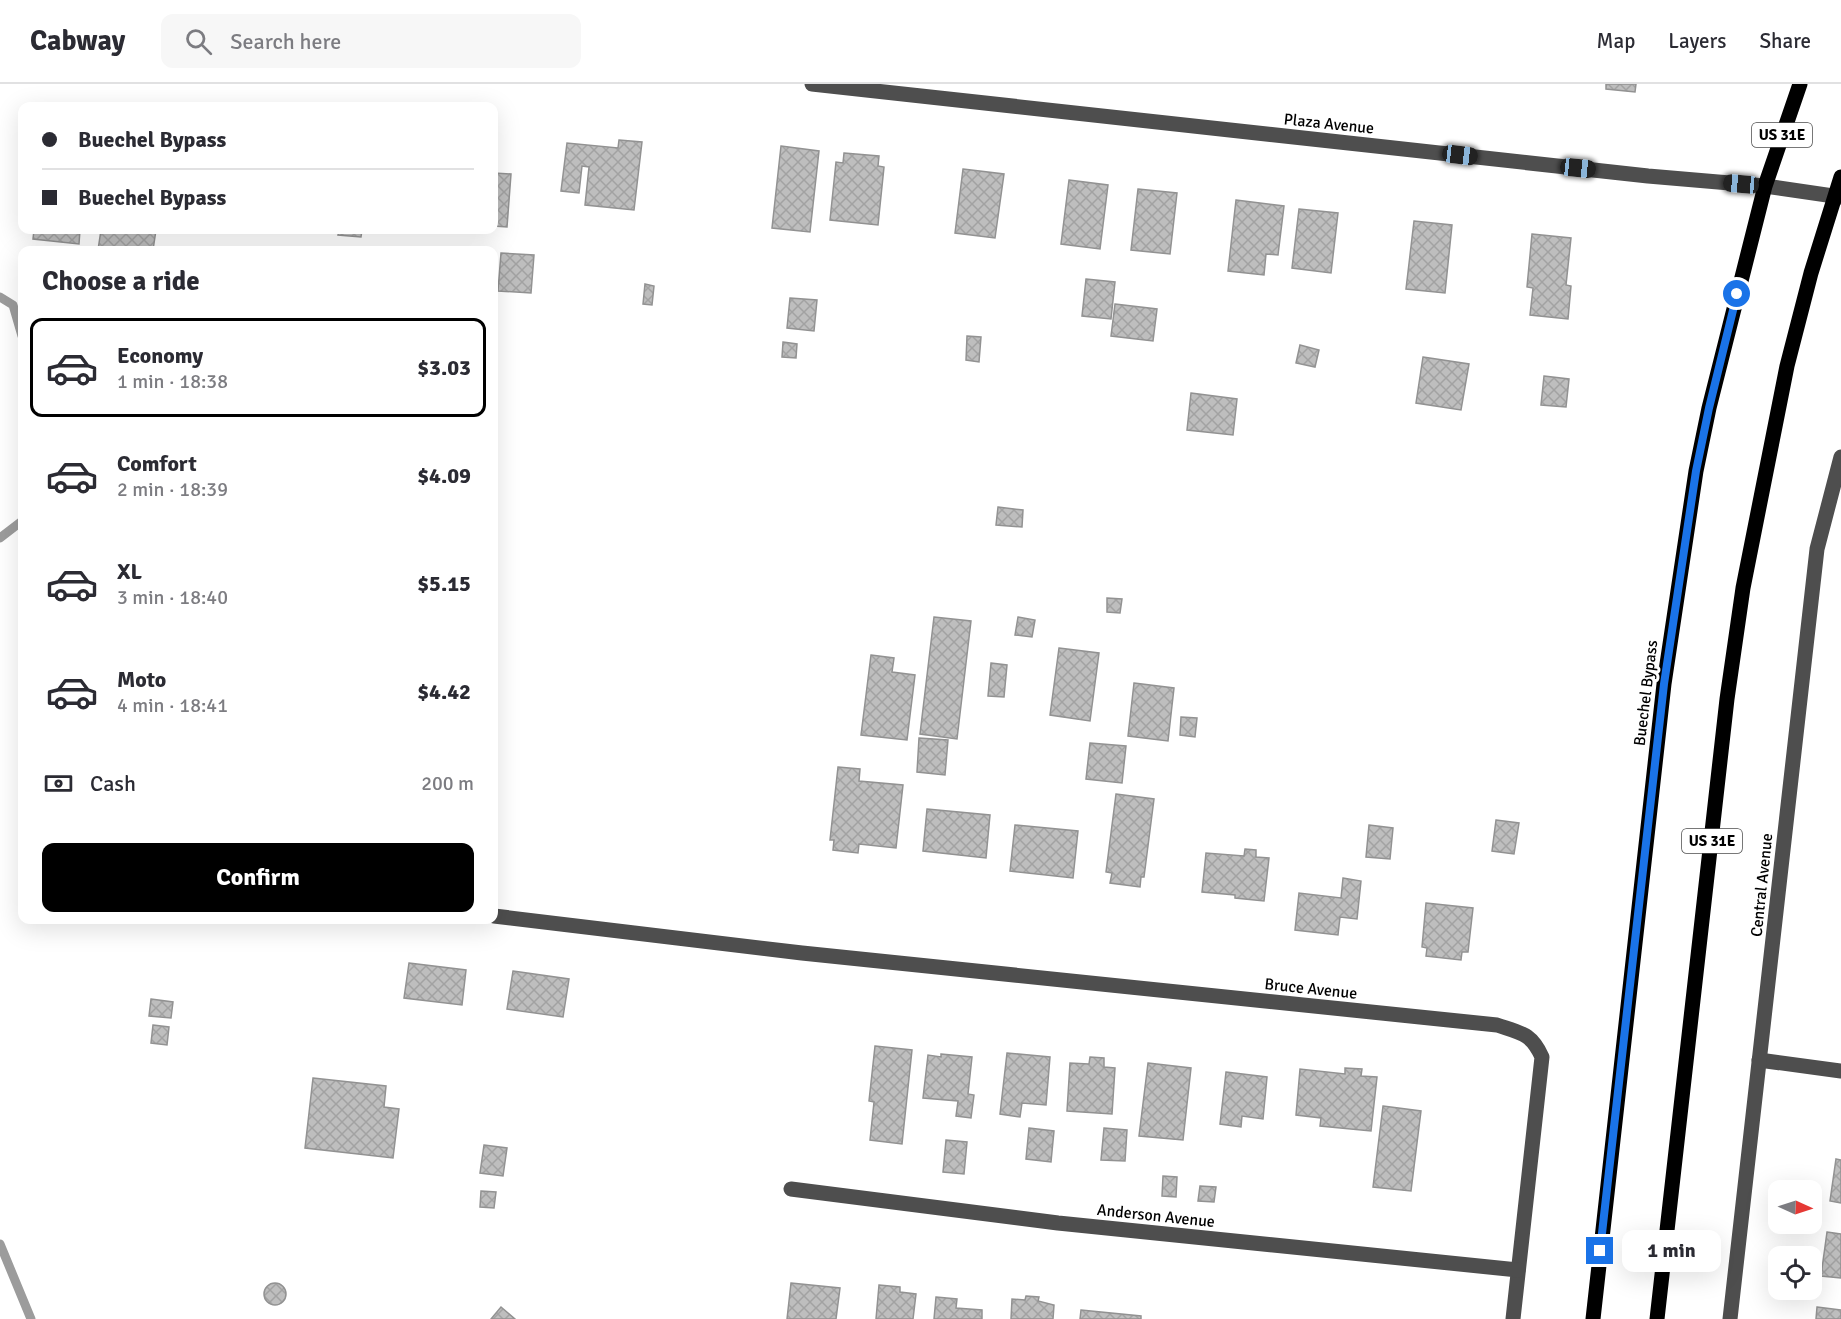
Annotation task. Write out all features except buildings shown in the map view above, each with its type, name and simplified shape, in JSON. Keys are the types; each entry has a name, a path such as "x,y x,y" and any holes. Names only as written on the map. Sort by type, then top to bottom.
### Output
{"main road":[{"name":"Buechel Bypass","path":"1593,1319 1664,684 1679,574 1709,408 1765,186 1800,84"},
{"name":"US 31E","path":"1657,1319 1728,699 1743,588 1787,366 1811,273 1838,197 1841,177"}],"street":[{"name":"Plaza Avenue","path":"812,84 1648,176 1765,186 1838,197"},
{"name":"Central Avenue","path":"1730,1319 1817,549 1841,457"},
{"name":"Bruce Avenue","path":"498,916 802,953 1497,1025 1523,1034 1535,1042 1542,1057 1513,1319"},
{"path":"1759,1060 1841,1071"},
{"name":"Anderson Avenue","path":"791,1189 1058,1223 1518,1270"}],"waterway":[{"path":"0,297 13,305 18,322"},
{"path":"0,538 18,524"},
{"path":"0,1244 31,1319"}],"route":[{"path":"1600,1251 1676,596 1704,429 1737,294"}]}
